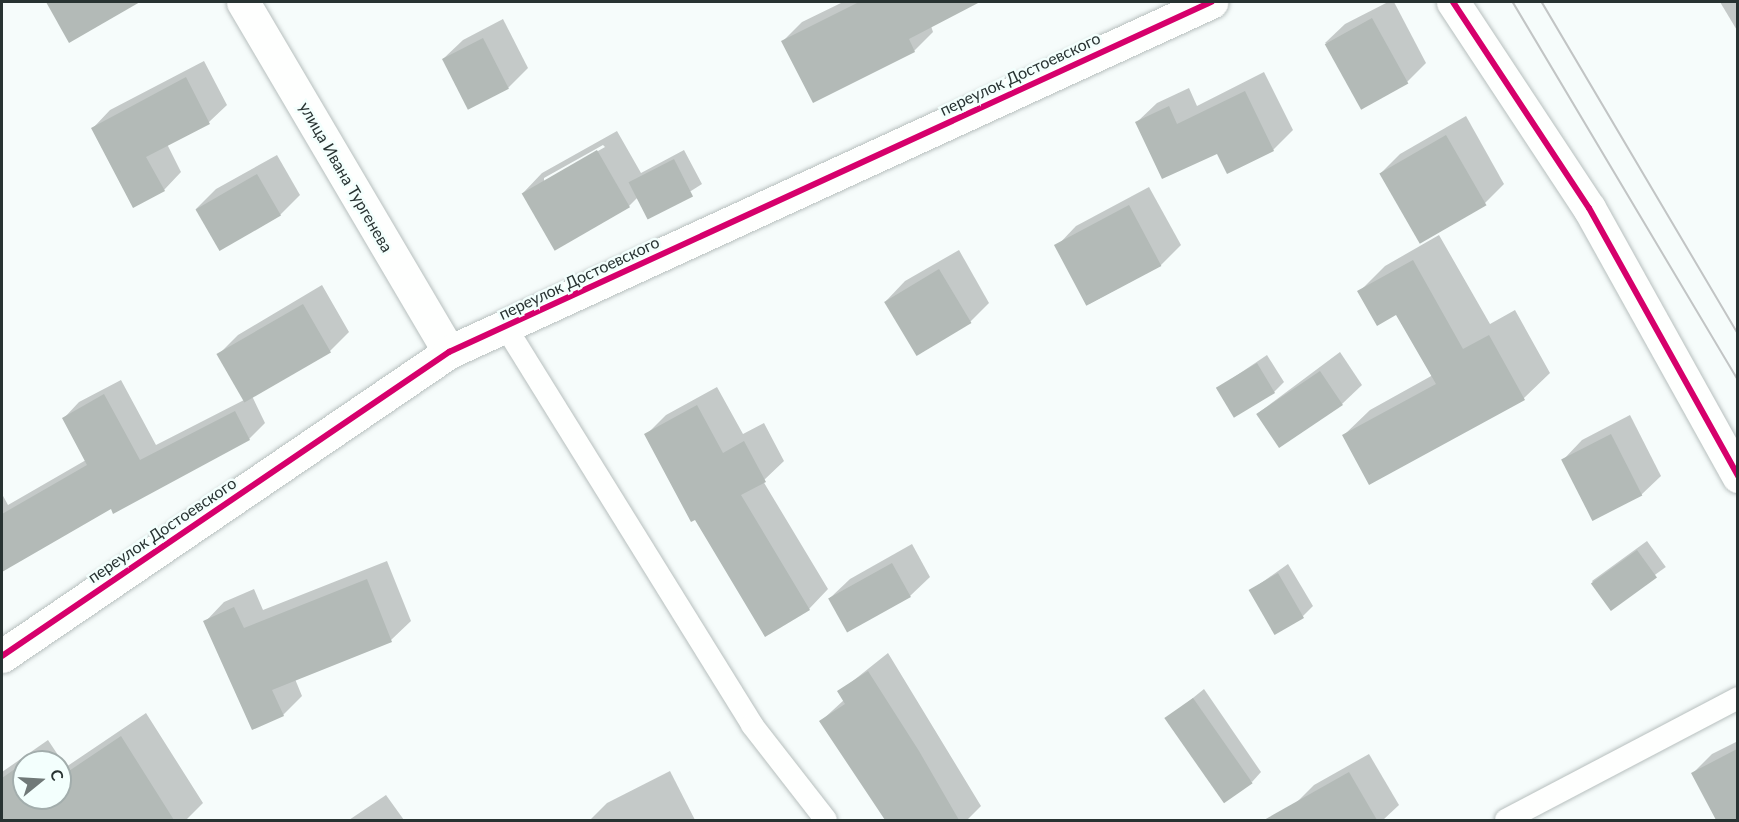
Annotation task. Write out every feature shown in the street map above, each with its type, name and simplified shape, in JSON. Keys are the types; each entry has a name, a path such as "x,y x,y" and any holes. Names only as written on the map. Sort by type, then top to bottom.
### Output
{"street":[{"name":"улица Ивана Тургенева","path":"243,2 449,352"},
{"name":"переулок Достоевского","path":"2,656 449,352 1211,2"},
{"path":"1454,2 1589,208 1737,476"}],"lane":[{"path":"505,326 753,725 826,820"},
{"path":"1506,820 1737,698"}],"building":[{"path":"46,2 140,2 69,43"},
{"path":"859,2 980,2 909,39 915,52 813,103 781,41"},
{"path":"1372,18 1408,84 1361,110 1325,44"},
{"path":"483,38 509,89 468,110 442,59"},
{"path":"186,77 210,124 146,157 165,191 133,208 91,128"},
{"path":"1245,91 1274,151 1227,174 1217,154 1162,179 1135,122 1169,106 1177,124"},
{"path":"1446,135 1486,205 1420,244 1379,174"},
{"path":"597,150 630,207 555,251 522,194"},
{"path":"674,159 693,196 648,220 629,182"},
{"path":"257,174 281,216 220,251 196,210"},
{"path":"1129,205 1161,266 1086,306 1054,245"},
{"path":"1413,260 1463,349 1489,335 1525,400 1369,485 1342,435 1436,384 1396,315 1377,326 1357,291"},
{"path":"939,269 971,323 917,356 884,302"},
{"path":"303,304 331,352 244,402 216,354"},
{"path":"1257,363 1275,393 1234,418 1216,388"},
{"path":"1320,371 1343,405 1279,448 1256,414"},
{"path":"104,394 140,460 235,411 250,440 113,514 111,509 2,572 2,514 87,465 62,418"},
{"path":"697,405 723,453 744,441 766,482 741,495 810,610 765,637 695,520 691,522 644,434"},
{"path":"1611,434 1642,495 1592,521 1561,459"},
{"path":"1637,550 1657,578 1611,611 1591,584"},
{"path":"892,563 911,597 847,633 828,598"},
{"path":"1278,573 1304,618 1275,635 1249,590"},
{"path":"367,579 392,642 272,690 284,716 252,730 203,621 234,607 244,628"},
{"path":"868,671 919,751 959,820 885,820 819,721 845,704 837,691"},
{"path":"1193,698 1253,783 1224,803 1164,718"},
{"path":"121,736 174,820 2,820 2,778 12,771 12,810 72,810 72,769"},
{"path":"1737,749 1737,820 1716,820 1691,773"},
{"path":"1349,772 1377,820 1264,820"}],"tram line":[{"path":"1513,2 1738,379"},
{"path":"1542,2 1738,334"}],"cycle path":[{"path":"2,656 449,352 1211,2"},
{"path":"1453,2 1589,208 1738,476"}]}
